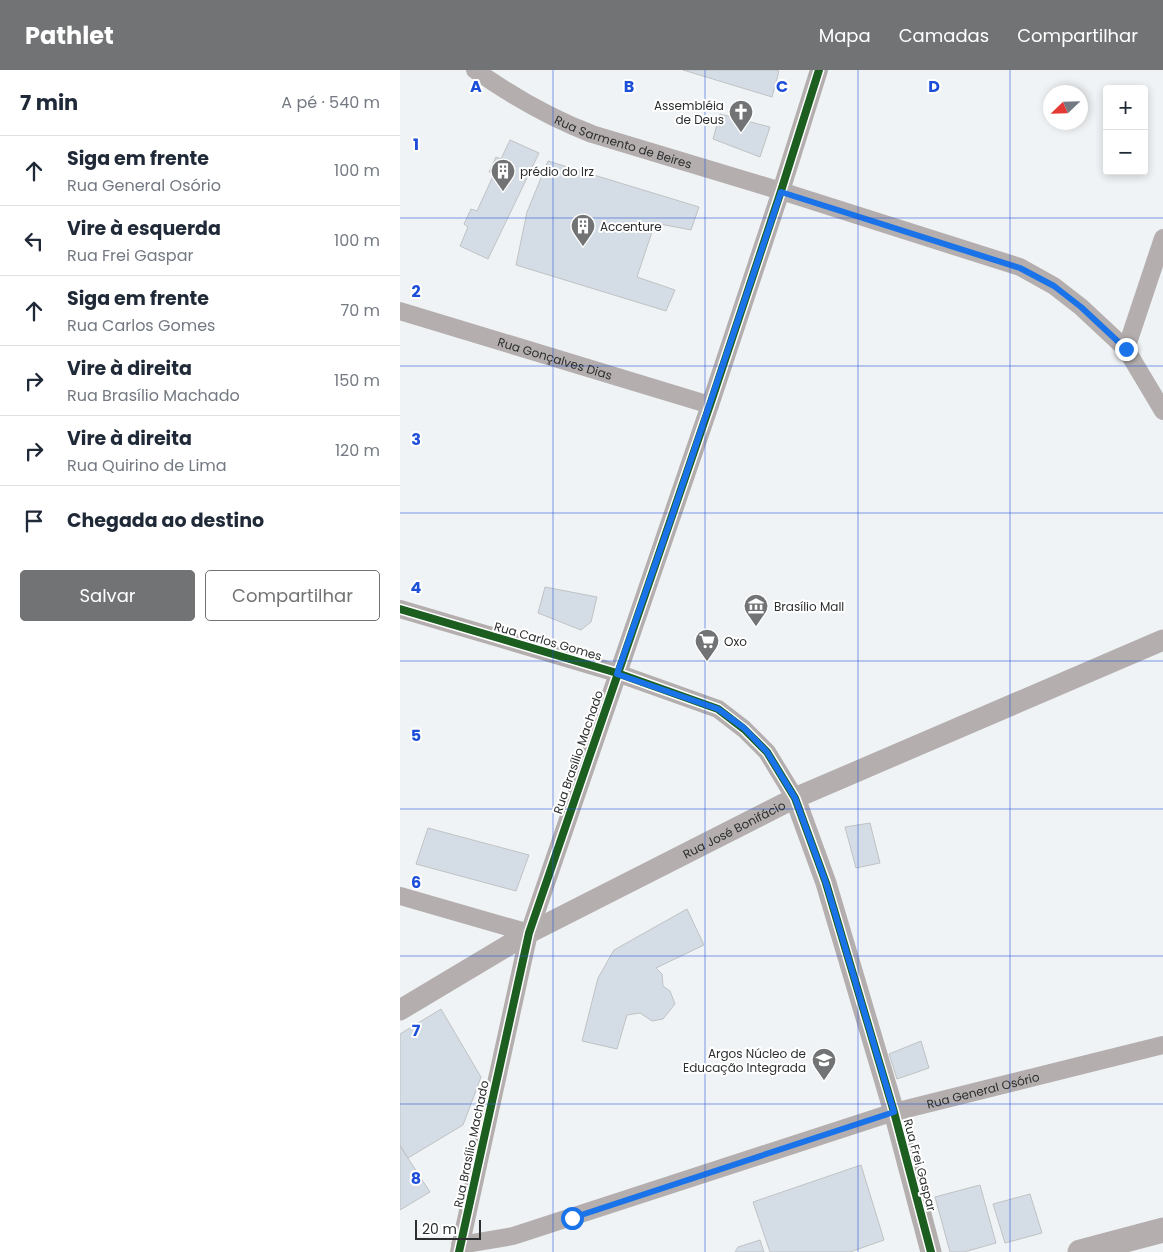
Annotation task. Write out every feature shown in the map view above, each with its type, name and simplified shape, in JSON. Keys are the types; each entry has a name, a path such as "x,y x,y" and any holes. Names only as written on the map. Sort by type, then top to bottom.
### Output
{"main road":[{"path":"1080,1252 1163,1230"}],"street":[{"name":"Rua Sarmento de Beires","path":"475,70 506,91 579,129 1020,268 1061,291 1126,349 1163,411"},
{"name":"Rua Brasílio Machado","path":"459,1249 528,933 710,405 781,192 819,70"},
{"path":"1126,349 1163,238"},
{"name":"Rua Gonçalves Dias","path":"400,311 710,405"},
{"name":"Rua Carlos Gomes","path":"400,610 617,674 718,709 744,728 767,752 795,798"},
{"name":"Rua José Bonifácio","path":"400,1010 528,933 795,798 1163,640"},
{"name":"Rua Frei Gaspar","path":"795,798 826,883 894,1112 931,1252"},
{"path":"400,896 528,933"},
{"name":"Rua General Osório","path":"459,1249 513,1236 894,1112 1163,1045"}],"building":[{"path":"683,70 774,70 779,71 772,97"},
{"name":"Assembléia de Deus","path":"720,114 770,127 760,157 713,139"},
{"name":"prédio do lrz","path":"510,140 539,153 488,259 460,246 468,227 464,224 471,209 477,211 494,174 489,172 496,157 501,159"},
{"name":"Accenture","path":"548,161 699,207 691,230 655,223 637,277 675,290 666,311 516,265 527,212"},
{"path":"545,587 597,597 591,622 581,630 538,613"},
{"path":"870,823 880,863 856,868 845,827"},
{"path":"428,828 529,855 516,891 416,864"},
{"path":"687,909 704,945 656,968 662,974 663,986 670,991 675,1004 663,1019 652,1021 640,1013 627,1015 617,1049 582,1041 598,978 614,950"},
{"path":"441,1009 481,1077 463,1125 408,1158 400,1145 400,1034"},
{"path":"921,1041 929,1068 897,1079 889,1054"},
{"path":"400,1146 430,1192 400,1210"},
{"path":"861,1165 884,1240 850,1252 770,1252 753,1202"},
{"path":"980,1185 996,1243 964,1252 950,1252 935,1197"},
{"path":"1030,1194 1042,1233 1005,1243 993,1204"},
{"path":"760,1240 764,1252 735,1252 738,1247"}],"cycle path":[{"path":"459,1252 529,933 710,405 819,70"},
{"path":"400,609 617,673 718,709 744,729 767,752 795,798 826,883 894,1112 931,1252"}],"place":[{"name":"Assembléia de Deus","path":"741,133"},
{"name":"prédio do lrz","path":"503,192"},
{"name":"Accenture","path":"583,247"},
{"name":"Brasílio Mall","path":"756,627"},
{"name":"Oxo","path":"707,662"},
{"name":"Argos Núcleo de Educação Integrada","path":"824,1081"}],"route":[{"path":"572,1218 894,1112 826,883 795,798 767,752 744,728 718,709 617,674 781,192 1020,268 1054,286 1081,307 1126,349"}]}
